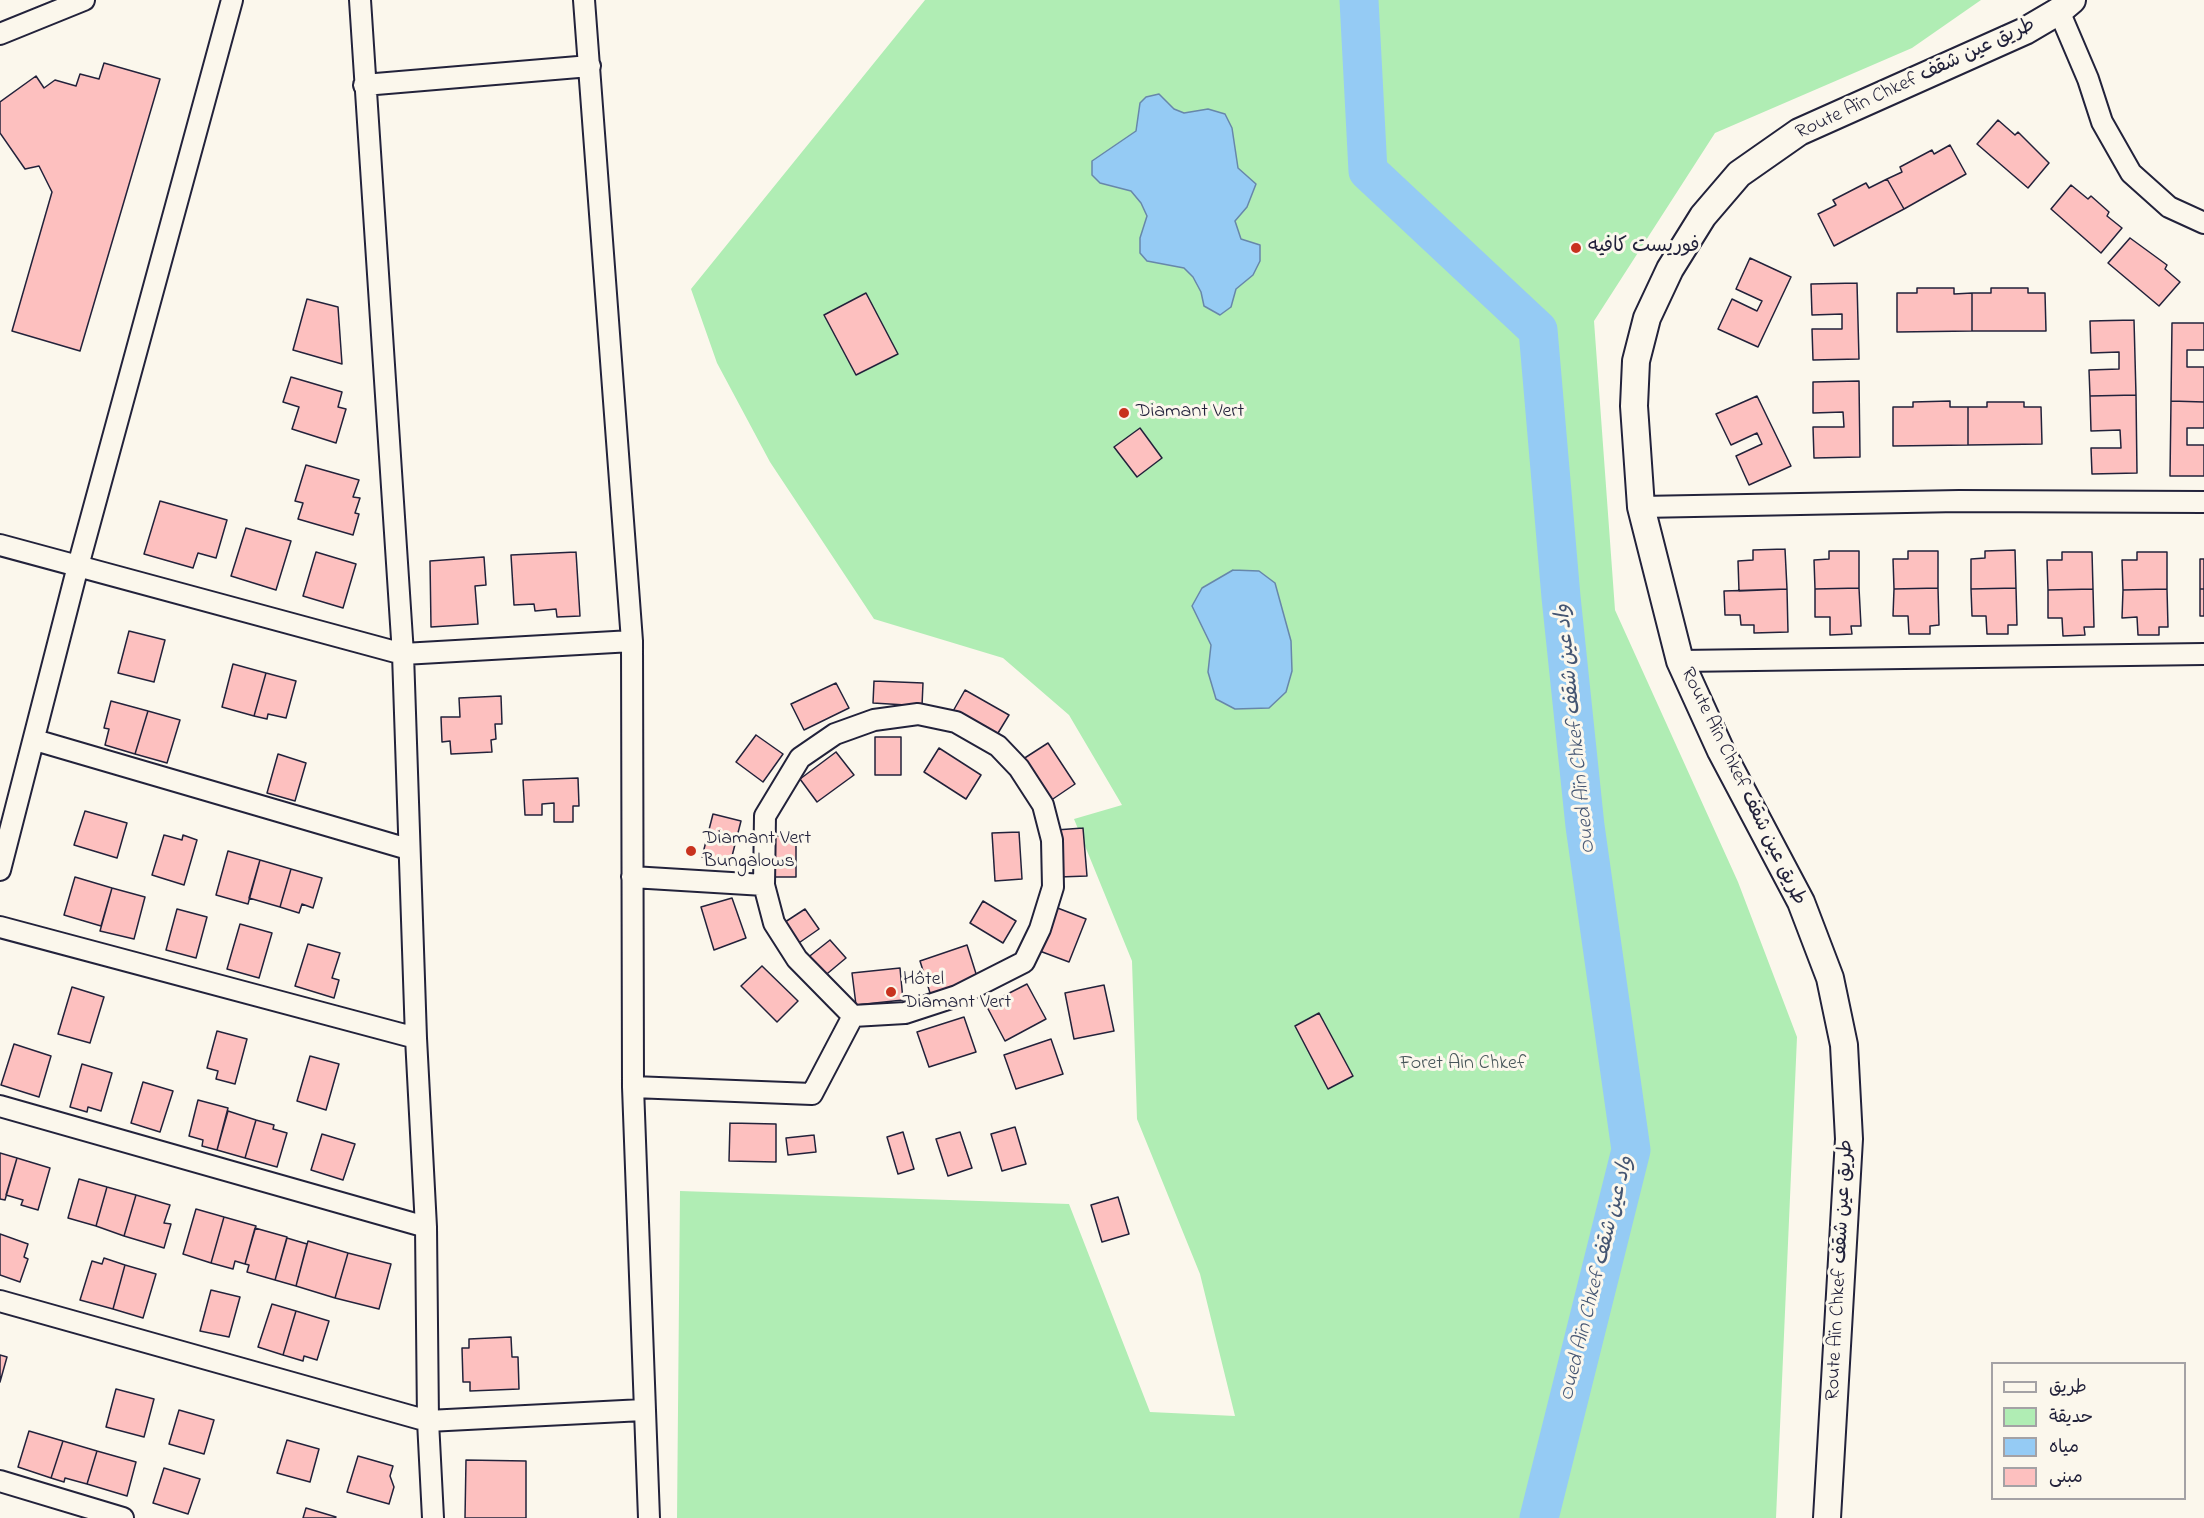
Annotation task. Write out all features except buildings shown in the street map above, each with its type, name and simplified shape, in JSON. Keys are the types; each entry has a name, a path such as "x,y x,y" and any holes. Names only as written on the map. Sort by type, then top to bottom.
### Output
{"street":[{"path":"0,34 84,0"},
{"path":"0,870 78,566 232,0"},
{"path":"360,0 403,654 408,849 426,1227 428,1420 433,1518"},
{"path":"584,0 632,641 633,1087 643,1410 649,1518"},
{"path":"2066,6 2102,122 2131,173 2169,207 2204,223"},
{"name":"Route Aïn Chkef طريق عين شقف","path":"1827,1518 1849,1139 1844,1045 1830,978 1801,902 1721,751 1680,661 1641,507 1634,406 1636,361 1652,308 1670,269 1703,216 1739,174 1799,132 2025,31 2066,6"},
{"path":"364,85 590,66"},
{"path":"1641,507 1959,501 2204,502"},
{"path":"0,544 403,654 632,641"},
{"path":"1680,661 2204,654"},
{"path":"918,714 956,722 998,746 1019,768 1043,805 1052,840 1053,887 1040,929 1024,962 957,996 905,1013 853,1016 796,959 774,923 764,885 765,816 800,758 835,734 874,720 918,714"},
{"path":"35,740 408,849"},
{"path":"632,877 764,885"},
{"path":"0,927 416,1038"},
{"path":"633,1087 812,1094 853,1016"},
{"path":"0,1106 426,1227"},
{"path":"0,1301 428,1420 643,1410"},
{"path":"0,1481 123,1518"}],"green space":[{"name":"Foret Ain Chkef","path":"925,0 1981,0 1912,48 1715,133 1594,321 1615,610 1738,882 1797,1037 1776,1518 677,1518 680,1191 1069,1204 1150,1412 1235,1416 1200,1274 1137,1119 1132,961 1074,819 1122,805 1069,715 1003,658 874,619 770,462 717,363 691,289"}],"water":[{"path":"1159,94 1174,109 1184,113 1208,109 1225,114 1232,128 1238,168 1256,184 1247,207 1235,221 1241,239 1260,245 1260,261 1253,275 1236,289 1231,307 1220,315 1204,306 1201,292 1193,277 1184,268 1147,261 1140,253 1140,238 1147,216 1141,203 1131,191 1100,183 1092,175 1092,161 1136,131 1140,103 1146,97"},
{"path":"1233,570 1259,571 1275,583 1291,641 1292,671 1286,692 1269,708 1235,709 1216,699 1208,672 1211,645 1192,606 1202,588"}],"waterway":[{"name":"Oued Aïn Chkef واد عين شقف","path":"1359,0 1368,171 1538,330 1561,597 1585,826 1631,1150 1539,1518"}],"place":[{"name":"فوريست كافيه","path":"1576,248"},
{"name":"Diamant Vert","path":"1124,413"},
{"name":"Diamant Vert Bungalows","path":"691,851"},
{"name":"Hôtel Diamant Vert","path":"891,992"}]}
